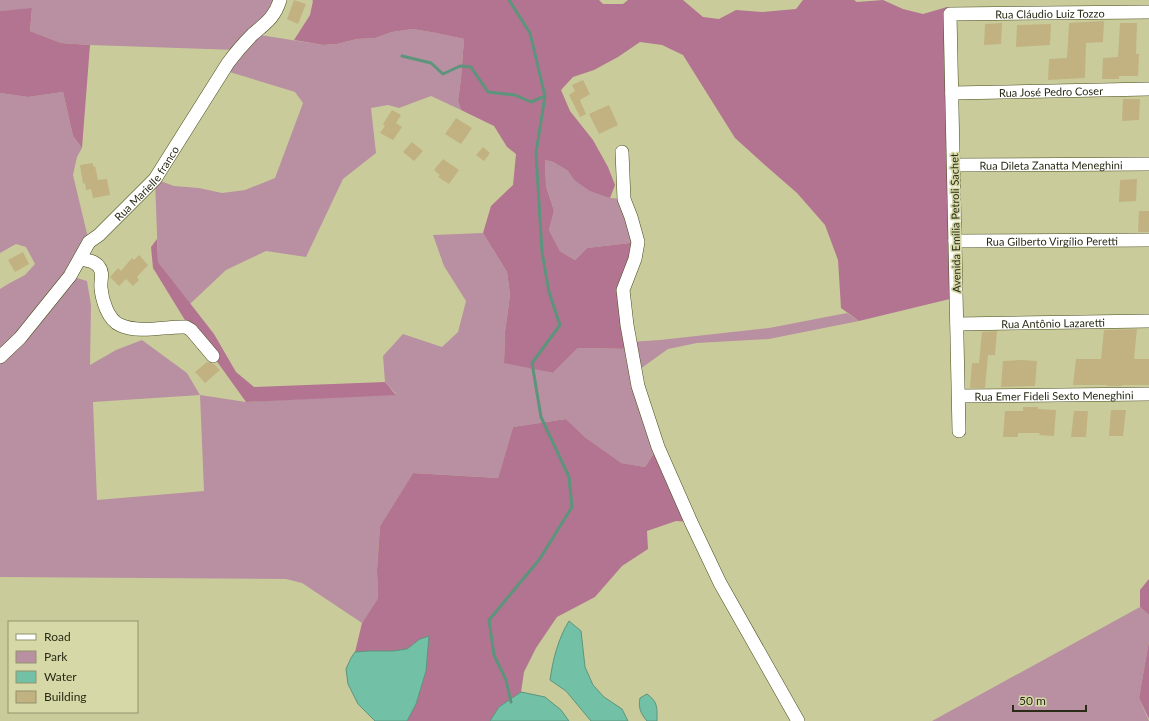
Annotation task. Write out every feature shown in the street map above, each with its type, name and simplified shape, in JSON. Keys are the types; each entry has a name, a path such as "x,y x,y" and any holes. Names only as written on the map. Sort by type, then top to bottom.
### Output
{"street":[{"name":"Rua Marielle franco","path":"0,357 20,338 70,276 88,242 99,235 155,179 237,50 267,23 277,10 280,0"},
{"name":"Rua Cláudio Luiz Tozzo","path":"950,14 1149,12"},
{"name":"Avenida Emília Petroli Sachet","path":"950,14 959,431"},
{"name":"Rua José Pedro Coser","path":"952,93 1149,89"},
{"path":"622,152 624,199 632,217 638,242 635,259 623,290 627,326 638,386 658,447 720,584 798,721"},
{"name":"Rua Dileta Zanatta Meneghini","path":"954,165 1149,164"},
{"name":"Rua Gilberto Virgílio Peretti","path":"955,241 1149,240"},
{"path":"80,259 91,261 99,267 102,274 101,288 104,301 109,315 118,325 135,330 186,327 192,330 214,356"},
{"name":"Rua Antônio Lazaretti","path":"957,324 1149,321"},
{"name":"Rua Emer Fideli Sexto Meneghini","path":"959,396 1149,394"}],"green space":[{"path":"0,0 280,0 254,34 323,45 337,44 357,39 375,38 392,32 413,29 464,39 458,101 461,110 431,96 399,108 388,105 371,108 376,153 343,179 306,257 266,251 226,270 190,304 158,262 155,179 174,186 199,188 222,193 245,190 275,178 303,103 295,92 223,70 237,50 61,43 30,31 32,9 0,11"},
{"path":"63,92 73,136 82,148 77,157 73,175 89,242 70,276 87,281 91,305 90,365 116,350 142,340 187,373 200,395 246,402 396,394 385,382 383,356 403,334 442,347 458,332 466,301 444,266 433,235 483,233 507,272 510,295 505,332 504,362 553,373 578,348 631,349 630,342 769,328 847,313 859,321 769,339 697,343 668,349 636,372 658,447 645,467 620,463 586,438 566,419 513,427 498,478 413,473 380,526 377,570 378,598 362,623 302,583 286,579 0,577 0,289 25,275 35,264 26,247 16,244 0,253 0,93 28,97","holes":["200,395 204,491 97,500 93,402"]},
{"path":"545,160 553,162 568,171 574,180 610,198 624,199 638,242 587,248 575,260 560,251 549,230 554,211 546,186"},
{"path":"1140,607 1149,615 1149,641 1139,698 1149,721 932,721"}],"shaded area":[{"path":"312,0 599,0 603,4 623,4 628,0 683,0 703,17 719,19 736,10 762,12 796,9 803,0 854,0 857,2 883,0 903,9 923,14 947,7 954,298 859,321 841,308 838,260 825,225 797,193 735,138 683,55 662,45 640,42 618,57 594,70 573,77 561,90 570,111 593,140 608,167 615,185 610,198 590,191 574,180 568,171 553,162 545,160 546,186 554,211 549,230 560,251 575,260 587,248 638,242 623,290 631,349 578,348 553,373 504,363 505,332 510,295 507,272 483,233 491,206 513,185 516,154 507,147 494,126 461,110 458,101 464,39 413,29 392,32 375,38 357,39 337,44 323,45 294,40 310,15"},
{"path":"32,8 30,31 61,43 90,45 82,148 73,136 63,92 28,97 0,93 0,11"},
{"path":"157,239 158,262 214,334 236,372 254,387 385,382 396,395 246,402 213,356 191,330 153,268 151,247"},
{"path":"566,419 586,438 621,463 645,467 658,447 691,522 676,521 647,531 648,549 622,566 595,597 557,617 536,648 524,672 521,692 499,707 490,721 407,721 416,704 426,671 420,639 407,649 355,652 362,623 378,598 377,570 380,526 413,473 498,478 513,427"},
{"path":"1149,579 1149,615 1140,607 1140,590"},
{"path":"1149,641 1149,719 1139,698"}],"water":[{"path":"569,621 581,631 585,667 593,685 604,697 622,709 628,721 591,721 566,691 550,680 556,649"},
{"path":"429,636 426,671 416,704 407,721 375,721 358,704 348,684 346,669 351,658 355,652 407,649 420,639"},
{"path":"521,692 545,697 561,710 569,721 490,721 499,707"},
{"path":"647,694 655,702 657,721 647,721 640,711 640,698"}],"building":[{"path":"294,0 306,4 298,24 287,19"},
{"path":"1104,21 1103,42 1086,43 1085,78 1048,80 1049,59 1067,58 1069,23"},
{"path":"1002,23 1001,44 984,45 985,24"},
{"path":"1120,23 1137,23 1136,54 1139,54 1138,76 1119,76 1119,79 1102,79 1103,58 1118,57"},
{"path":"1051,24 1050,45 1016,47 1017,25"},
{"path":"583,80 590,94 580,100 586,114 580,117 569,95 575,91 572,85"},
{"path":"1123,99 1140,99 1139,120 1122,121"},
{"path":"609,105 618,125 599,134 589,114"},
{"path":"392,110 401,115 396,123 402,127 393,140 380,133 385,126 383,124"},
{"path":"456,118 472,128 461,144 445,134"},
{"path":"412,142 423,151 414,161 403,152"},
{"path":"483,147 490,153 484,161 476,155"},
{"path":"443,159 459,170 449,184 438,177 440,175 434,170"},
{"path":"93,163 98,180 107,179 110,195 93,198 91,189 86,190 85,183 83,184 80,165"},
{"path":"1137,179 1136,201 1119,202 1120,180"},
{"path":"1139,211 1149,211 1149,232 1138,232"},
{"path":"23,252 29,264 15,272 8,260"},
{"path":"139,255 148,265 137,277 139,280 133,286 126,279 119,286 110,277 118,268 121,271 132,258 134,260"},
{"path":"1137,329 1134,359 1149,359 1149,385 1073,385 1076,359 1101,359 1104,330"},
{"path":"997,331 995,355 988,355 985,388 970,388 972,363 979,363 982,332"},
{"path":"1003,361 1037,361 1035,386 1001,387"},
{"path":"207,362 214,364 220,370 205,383 195,372"},
{"path":"1023,407 1038,407 1038,409 1056,410 1054,436 1039,435 1040,433 1018,433 1018,437 1003,437 1005,411 1023,411"},
{"path":"1111,410 1126,410 1123,436 1109,436"},
{"path":"1074,411 1088,411 1086,437 1071,437"}],"waterway":[{"path":"509,0 530,33 545,96 536,153 542,252 549,292 560,325 532,363 541,417 569,477 572,507 539,560 489,620 494,655 506,680 511,702"},
{"path":"402,56 431,63 443,74 460,66 471,67 488,92 515,95 531,102 545,96"}]}
